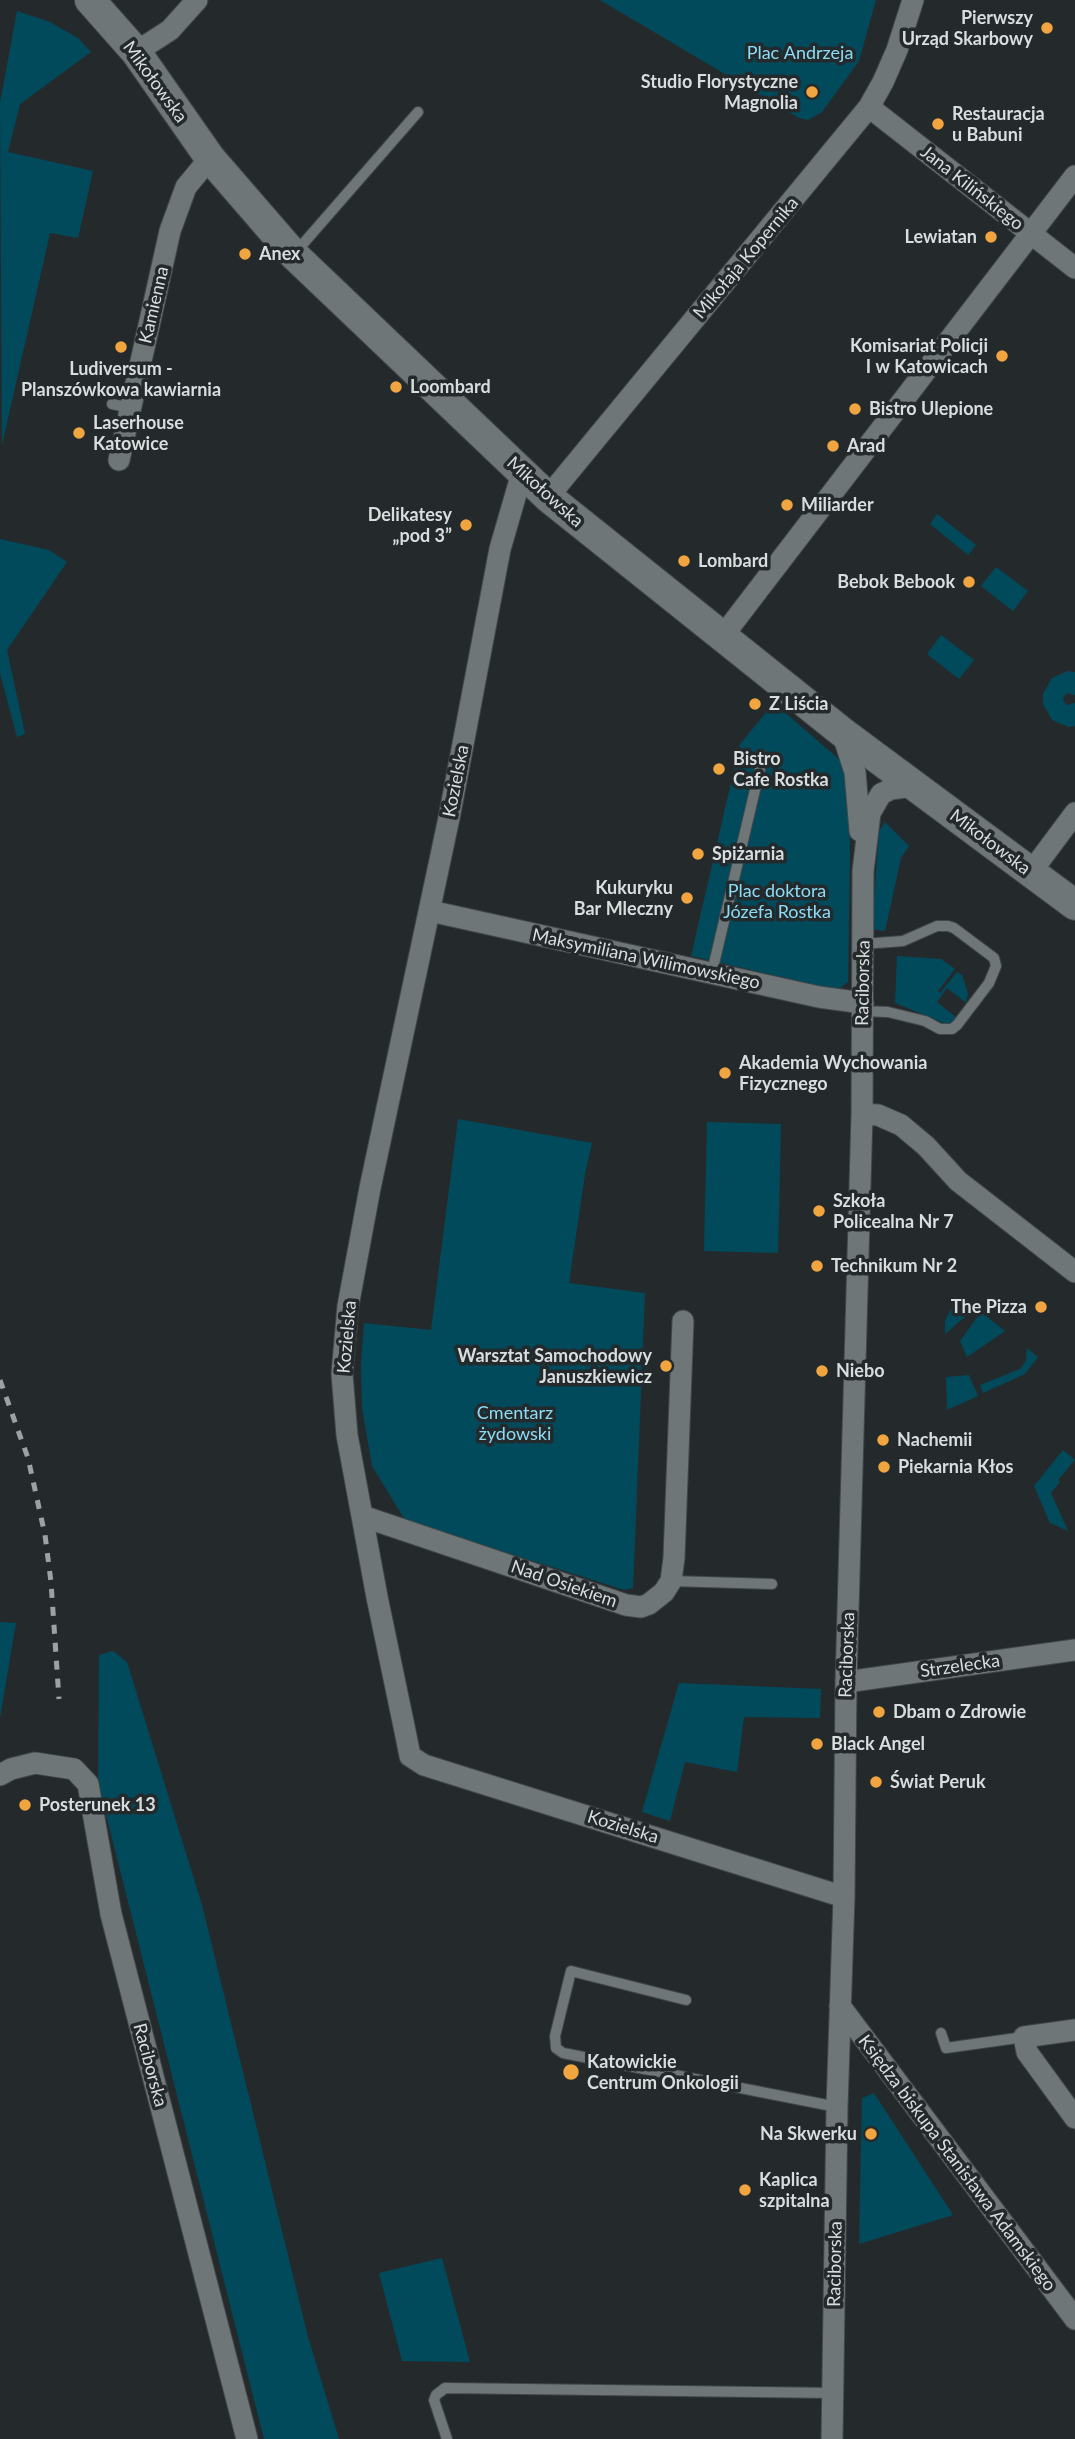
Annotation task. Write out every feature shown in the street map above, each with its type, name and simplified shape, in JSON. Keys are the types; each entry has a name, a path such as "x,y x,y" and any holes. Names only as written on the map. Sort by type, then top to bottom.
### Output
{"main road":[{"name":"Mikołowska","path":"90,0 136,52 210,158 294,255 522,473 842,732 1075,905"}],"street":[{"name":"Mikołaja Kopernika","path":"548,496 869,107 897,50 913,0"},
{"path":"136,52 170,30 186,4"},
{"name":"Jana Kilińskiego","path":"869,107 1075,268"},
{"name":"Kamienna","path":"120,460 121,406 170,231 186,187 210,158"},
{"path":"722,637 1075,176"},
{"name":"Kozielska","path":"522,473 500,549 430,911 370,1188 348,1306 342,1374 347,1434 376,1597 410,1756 425,1765 844,1897"},
{"name":"Raciborska","path":"832,2439 846,1682 863,1007 863,871 855,772 842,732"},
{"name":"Raciborska","path":"863,871 870,813 881,794 891,789 914,786"},
{"path":"1031,872 1075,813"},
{"name":"Maksymiliana Wilimowskiego","path":"430,911 863,1007"},
{"path":"862,1114 878,1115 901,1125 926,1146 958,1181 1075,1272"},
{"path":"671,1581 683,1321"},
{"name":"Nad Osiekiem","path":"362,1516 626,1605 642,1607 649,1604 664,1592 671,1581"},
{"name":"Strzelecka","path":"846,1682 1075,1650"},
{"name":"Raciborska","path":"0,1775 11,1769 35,1763 74,1769 88,1784 111,1914 247,2439"},
{"name":"Księdza biskupa Stanisława Adamskiego","path":"839,2007 1075,2319"},
{"path":"1075,2029 1024,2037 1027,2052 1075,2118"}],"lane":[{"path":"294,255 418,112"},
{"path":"712,972 762,756"},
{"path":"863,944 903,942 937,926 948,926 994,958 996,966 989,983 952,1029 940,1029 925,1021 863,1007"},
{"path":"671,1581 772,1584"},
{"path":"686,2000 571,1971 555,2036 556,2048 563,2053 837,2107"},
{"path":"942,2033 946,2048 1024,2037"},
{"path":"447,2439 434,2400 445,2388 833,2393"}],"green space":[{"name":"Plac Andrzeja","path":"600,0 876,0 859,61 822,112 808,120 799,118"},
{"path":"17,11 50,22 78,38 91,52 20,104 8,152 93,171 78,238 50,233 2,445 0,103"},
{"path":"937,514 976,545 968,555 930,524"},
{"path":"0,539 49,550 67,562 7,650 25,734 17,737 0,673"},
{"path":"996,567 1028,591 1013,611 981,586"},
{"path":"941,635 974,660 959,679 927,654"},
{"path":"1068,671 1075,672 1075,695 1067,693 1063,698 1068,705 1075,703 1075,726 1069,727 1052,720 1043,704 1043,694 1052,678"},
{"name":"Plac doktora Józefa Rostka","path":"774,703 848,767 848,982 840,988 825,987 691,956 740,744"},
{"path":"885,822 909,846 901,858 885,931 872,929 879,831"},
{"path":"897,956 941,959 955,969 938,991 940,993 957,972 962,975 968,993 966,1003 947,988 937,1002 957,1018 946,1024 895,1003"},
{"name":"Cmentarz żydowski","path":"458,1119 592,1143 569,1283 645,1293 633,1588 624,1590 405,1520 372,1466 362,1408 364,1323 431,1330"},
{"path":"707,1122 781,1124 778,1253 704,1251"},
{"path":"958,1295 975,1308 945,1334 945,1321"},
{"path":"981,1312 1005,1331 967,1357 960,1341"},
{"path":"1027,1348 1038,1357 1025,1374 983,1393 980,1385 1020,1369 1026,1361"},
{"path":"969,1375 978,1396 947,1410 946,1377"},
{"path":"1063,1450 1075,1460 1051,1493 1068,1531 1050,1523 1034,1486"},
{"path":"0,1622 16,1623 0,1718"},
{"path":"113,1651 127,1662 202,1905 308,2337 339,2439 264,2439 98,1783 99,1655"},
{"path":"679,1683 821,1689 820,1718 744,1717 737,1772 685,1762 670,1821 642,1812"},
{"path":"874,2093 953,2215 859,2244 862,2098"},
{"path":"442,2258 470,2362 402,2361 379,2273"}],"railway":[{"path":"0,1380 28,1458 45,1535 59,1699"}],"place":[{"name":"Pierwszy Urząd Skarbowy","path":"1047,28"},
{"name":"Studio Florystyczne Magnolia","path":"812,92"},
{"name":"Restauracja u Babuni","path":"938,124"},
{"name":"Lewiatan","path":"991,237"},
{"name":"Anex","path":"245,254"},
{"name":"Ludiversum - Planszówkowa kawiarnia","path":"121,347"},
{"name":"Komisariat Policji I w Katowicach","path":"1002,356"},
{"name":"Loombard","path":"396,387"},
{"name":"Bistro Ulepione","path":"855,409"},
{"name":"Laserhouse Katowice","path":"79,433"},
{"name":"Arad","path":"833,446"},
{"name":"Miliarder","path":"787,505"},
{"name":"Delikatesy „pod 3”","path":"466,525"},
{"name":"Lombard","path":"684,561"},
{"name":"Bebok Bebook","path":"969,582"},
{"name":"Z Liścia","path":"755,704"},
{"name":"Bistro Cafe Rostka","path":"719,769"},
{"name":"Spiżarnia","path":"698,854"},
{"name":"Kukuryku Bar Mleczny","path":"687,898"},
{"name":"Akademia Wychowania Fizycznego","path":"725,1073"},
{"name":"Szkoła Policealna Nr 7","path":"819,1211"},
{"name":"Technikum Nr 2","path":"817,1266"},
{"name":"The Pizza","path":"1041,1307"},
{"name":"Warsztat Samochodowy Januszkiewicz","path":"666,1366"},
{"name":"Niebo","path":"822,1371"},
{"name":"Nachemii","path":"883,1440"},
{"name":"Piekarnia Kłos","path":"884,1467"},
{"name":"Dbam o Zdrowie","path":"879,1712"},
{"name":"Black Angel","path":"817,1744"},
{"name":"Świat Peruk","path":"876,1782"},
{"name":"Posterunek 13","path":"25,1805"},
{"name":"Katowickie Centrum Onkologii","path":"571,2072"},
{"name":"Na Skwerku","path":"871,2134"},
{"name":"Kaplica szpitalna","path":"745,2190"}]}
